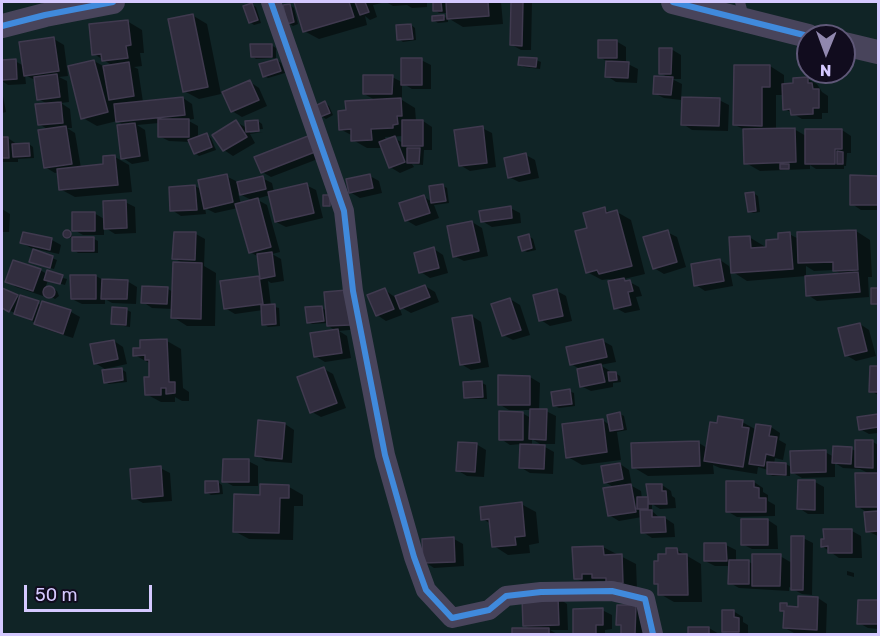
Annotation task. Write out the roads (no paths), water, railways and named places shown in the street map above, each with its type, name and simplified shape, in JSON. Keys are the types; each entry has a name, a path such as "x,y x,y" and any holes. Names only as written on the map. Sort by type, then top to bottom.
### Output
{"street":[{"path":"2,26 113,2"},
{"path":"271,2 344,211 353,291 385,455 414,557 426,590 452,618 489,610 506,596 541,592 612,591 645,599 653,634"},
{"path":"673,2 743,11 796,31"},
{"path":"856,47 879,52"}]}
